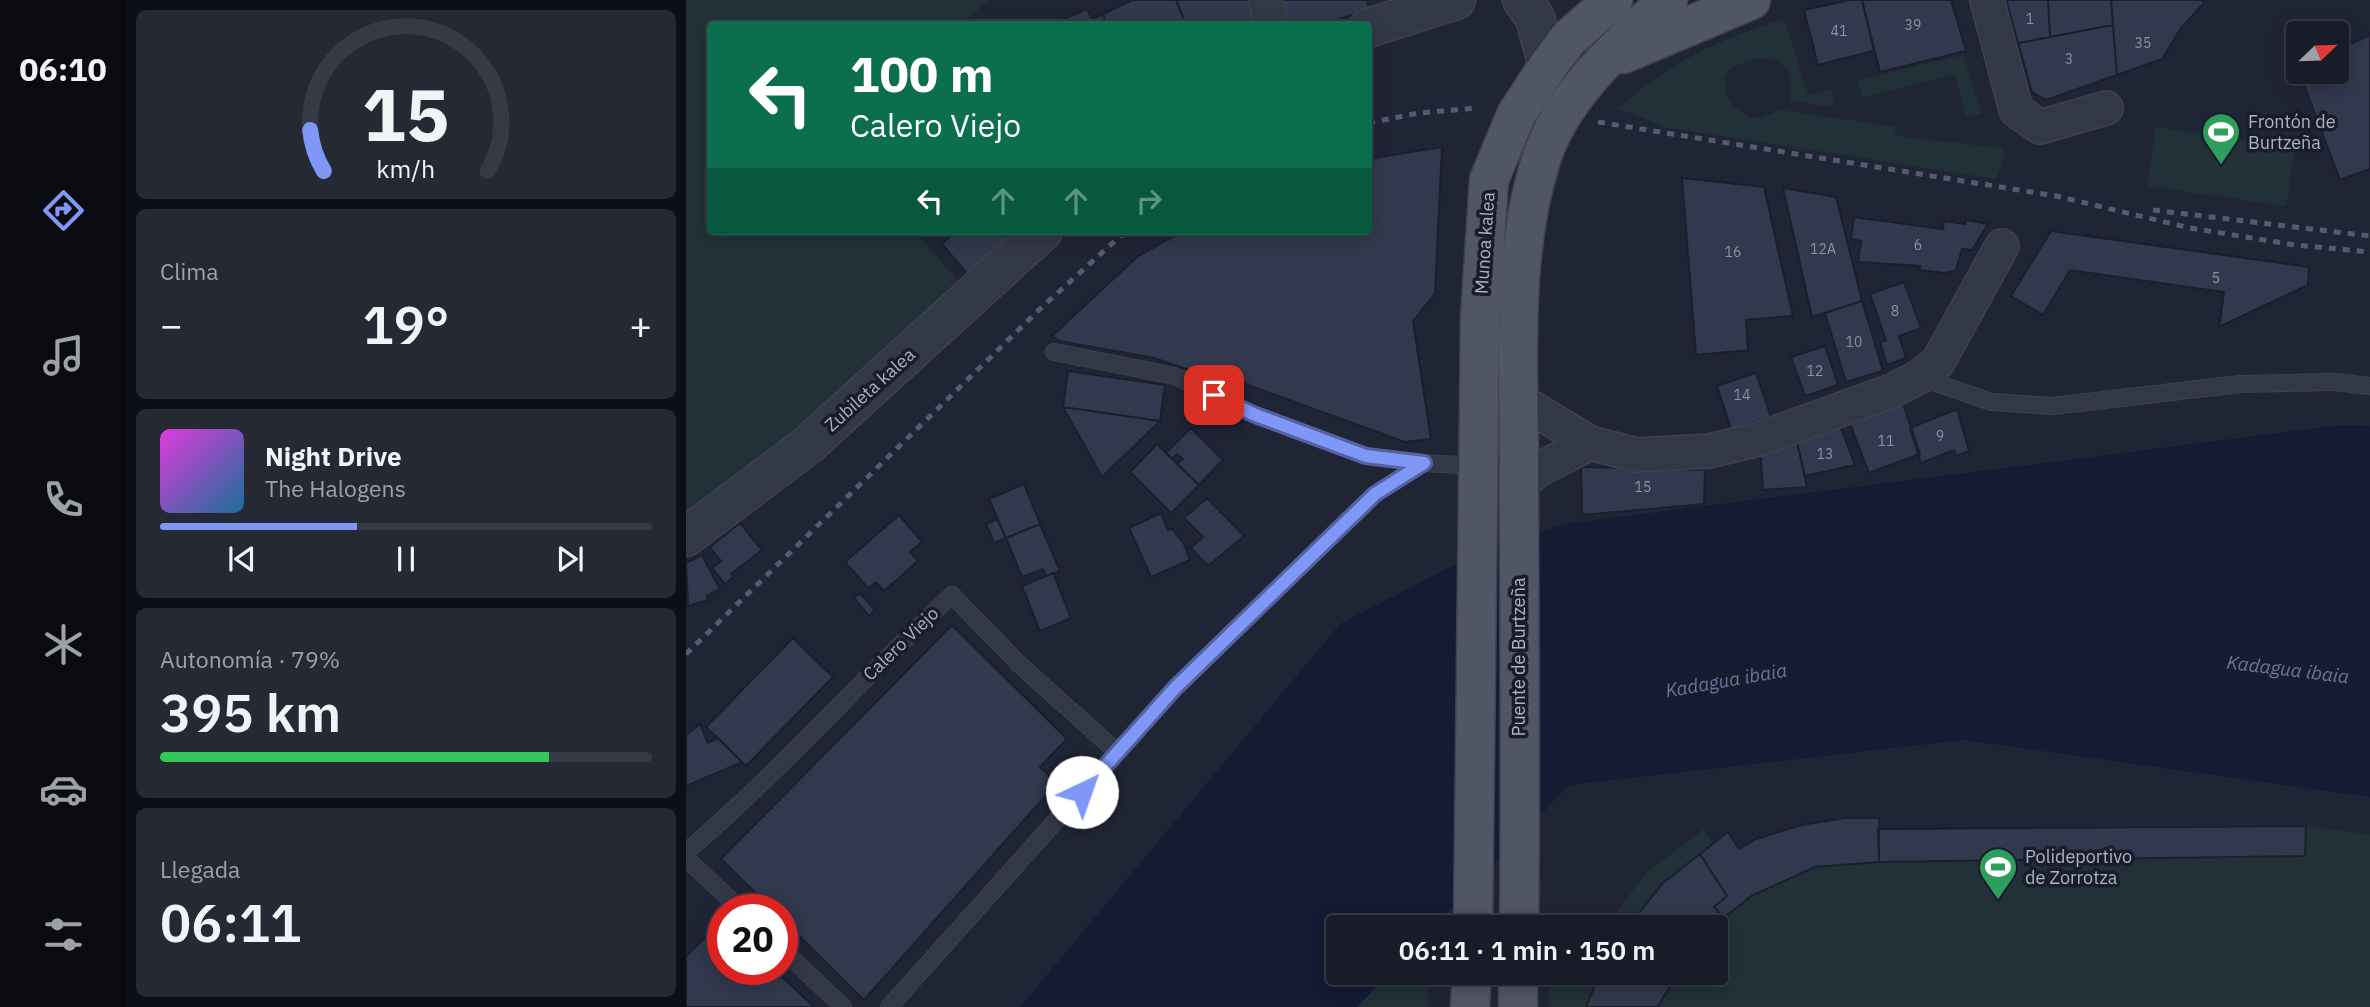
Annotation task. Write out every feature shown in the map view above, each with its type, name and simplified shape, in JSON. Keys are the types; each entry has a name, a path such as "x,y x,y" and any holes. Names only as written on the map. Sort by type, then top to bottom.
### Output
{"main road":[{"name":"Munoa kalea","path":"1480,476 1480,317 1489,180 1516,115 1548,66 1568,39 1613,0"},
{"path":"1519,400 1518,346 1526,222 1541,158 1565,111 1602,63 1668,0"},
{"path":"1602,63 1751,0"},
{"name":"Puente de Burtzeña","path":"1519,400 1519,915"},
{"path":"1473,915 1480,476"},
{"path":"1470,1007 1471,985"},
{"path":"1518,985 1518,1007"}],"street":[{"path":"1266,0 1271,21"},
{"path":"1372,27 1456,0"},
{"path":"1987,0 2016,110 2040,127 2106,108"},
{"path":"1534,6 1548,66"},
{"name":"Zubileta kalea","path":"686,537 808,445 1039,235"},
{"path":"1519,400 1590,443 1637,455 1709,451 1759,439 1892,391 1919,377 1938,362 2002,246"},
{"path":"1519,485 1538,470 1590,443"}],"lane":[{"path":"1054,352 1175,376 1253,414 1366,456 1424,463 1480,476"},
{"path":"1919,377 1991,402 2053,407 2240,384 2335,382 2370,386"},
{"path":"889,1007 1175,688 1375,494 1424,463"},
{"name":"Calero Viejo","path":"686,852 743,804 886,656 952,595 1019,664 1117,752"},
{"path":"686,858 724,894"},
{"path":"798,964 843,1007"}],"shaded area":[{"path":"686,0 988,0 966,21 707,21 707,235 918,235 959,282 810,427 686,519"},
{"path":"1784,19 1808,95 1831,89 1834,104 1823,106 1790,100 1789,73 1783,65 1774,60 1763,59 1740,64 1728,71 1724,80 1727,97 1733,107 1749,117 1761,118 1780,110 1896,127 1895,136 2001,148 2005,156 1996,179 1665,127 1618,108 1658,77 1696,54"},
{"path":"1963,55 1982,114 1966,117 1955,74 1862,98 1858,80"},
{"name":"Frontón de Burtzeña","path":"2156,127 2295,147 2286,206 2147,186"},
{"name":"Polideportivo de Zorrotza","path":"1845,818 1879,818 1879,829 2306,826 2370,835 2370,1007 1550,1007 1549,985 1728,985 1728,915 1615,915 1645,874 1704,829 1713,844 1728,832 1739,849 1777,832"},
{"path":"1372,985 1427,985 1428,1007 1348,1007"}],"water":[{"name":"Kadagua ibaia","path":"2342,425 2370,426 2370,797 1964,740 1569,785 1444,915 1326,915 1326,985 1378,985 1357,1007 1020,1007 1340,624 1497,543 1571,523"}],"building":[{"path":"1132,0 1176,0 1185,21 1105,21 1103,14"},
{"path":"1176,0 1255,0 1261,21 1185,21"},
{"path":"1276,0 1367,0 1369,9 1334,21 1281,21"},
{"path":"1862,0 1874,51 1818,65 1804,10"},
{"path":"1862,0 1951,0 1966,51 1880,72"},
{"path":"2006,0 2048,0 2050,37 2018,43"},
{"path":"2048,0 2111,0 2113,25 2050,37"},
{"path":"2111,0 2202,0 2203,4 2181,28 2162,59 2117,75"},
{"path":"1087,9 1092,19 1103,14 1105,21 1060,21"},
{"path":"2113,25 2117,75 2046,100 2032,92 2018,43"},
{"path":"2370,35 2370,169 2340,180 2304,84 2349,84 2349,45"},
{"path":"1442,147 1435,294 1413,321 1431,439 1405,442 1215,373 1213,378 1154,358 1059,341 1052,336 1137,257 1176,235 1372,235 1372,158"},
{"path":"1682,178 1764,187 1793,316 1746,320 1748,350 1696,355"},
{"path":"1783,188 1836,197 1862,301 1812,317"},
{"path":"1854,217 1943,229 1944,221 1965,224 1966,220 1988,224 1972,250 1962,249 1956,270 1945,273 1919,270 1920,266 1858,262 1861,241 1851,239"},
{"path":"2051,231 2309,267 2308,285 2219,327 2224,292 2070,270 2043,315 2011,296"},
{"path":"952,235 1015,235 970,277 942,244"},
{"path":"1904,282 1921,328 1899,336 1906,358 1887,365 1880,342 1886,340 1870,294"},
{"path":"1862,301 1883,371 1846,382 1825,313"},
{"path":"1825,346 1838,385 1805,396 1791,357"},
{"path":"1068,371 1165,385 1160,421 1063,407"},
{"path":"1756,373 1771,417 1731,429 1717,386"},
{"path":"1902,401 1920,454 1869,473 1849,421"},
{"path":"1063,407 1160,421 1102,477"},
{"path":"1957,409 1969,451 1956,456 1954,450 1921,463 1910,428"},
{"path":"1840,426 1855,465 1805,476 1797,442"},
{"path":"1191,428 1223,460 1199,485 1177,464 1183,459 1177,454 1172,459 1166,453"},
{"path":"1797,442 1807,487 1763,490 1760,449"},
{"path":"1157,444 1199,485 1171,513 1130,472"},
{"path":"1581,467 1705,470 1704,504 1582,515"},
{"path":"1024,484 1040,524 1006,538 989,499"},
{"path":"1207,498 1244,536 1208,566 1191,548 1203,537 1184,518"},
{"path":"1161,513 1168,530 1172,529 1184,544 1190,560 1151,577 1129,528"},
{"path":"899,515 922,542 910,552 918,561 884,591 876,582 868,588 845,562"},
{"path":"997,519 1006,538 994,543 986,524"},
{"path":"740,523 762,550 731,574 734,577 725,584 712,568 721,561 710,547"},
{"path":"1040,524 1060,571 1046,576 1043,569 1022,577 1006,538"},
{"path":"702,555 720,589 707,596 708,600 688,606 686,563"},
{"path":"1053,573 1071,618 1040,631 1022,586"},
{"path":"860,593 875,610 869,616 854,598"},
{"path":"952,625 1067,739 1040,767 1057,783 864,1000 798,935 798,894 757,894 721,859"},
{"path":"793,638 833,677 746,766 706,727"},
{"path":"700,724 708,743 718,738 742,762 686,786 686,735"},
{"path":"1845,818 1879,818 1879,862 1815,867 1751,896 1728,915 1721,915 1714,907 1727,896 1700,854 1728,832 1739,849 1756,839 1801,825"},
{"path":"2306,826 2305,856 1879,862 1878,829"},
{"path":"1700,854 1727,896 1714,907 1721,915 1637,915 1663,883"},
{"path":"707,935 707,985 791,985 814,1007 686,1007 686,957"},
{"path":"1595,985 1671,985 1657,1007 1586,1007"}],"railway":[{"path":"1372,122 1419,113 1477,108"},
{"path":"1598,122 2056,196 2190,228 2295,245 2370,252"},
{"path":"2153,210 2370,236"},
{"path":"686,654 1042,307 1122,235"}],"place":[{"name":"Frontón de Burtzeña","path":"2221,166"},
{"name":"Polideportivo de Zorrotza","path":"1998,901"}],"route":[{"path":"1082,792 1175,688 1375,494 1424,463 1366,456 1253,414 1214,395"}]}
